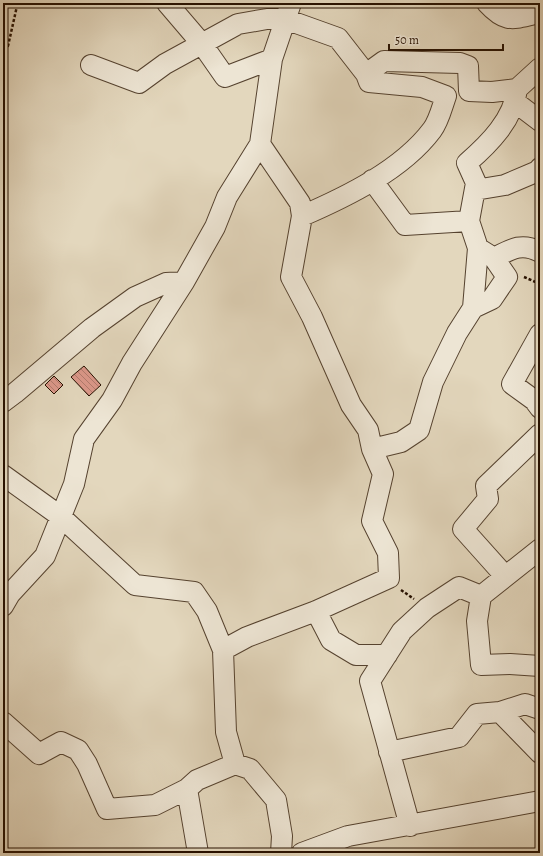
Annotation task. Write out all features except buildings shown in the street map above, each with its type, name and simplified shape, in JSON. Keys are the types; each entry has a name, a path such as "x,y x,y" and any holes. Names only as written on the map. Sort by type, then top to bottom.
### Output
{"street":[{"path":"167,3 202,44 225,77 272,59"},
{"path":"487,3 498,14 509,19 540,13"},
{"path":"91,65 139,82 165,64 238,24 267,18 290,8"},
{"path":"3,606 10,594 45,556 74,484 84,438 112,400 132,363 184,282 215,227 227,197 260,144 272,59 290,8"},
{"path":"290,8 338,38 366,74 369,82 422,87 446,96 433,129 412,154 372,180 332,203 302,216"},
{"path":"366,74 384,61 460,63 468,66 469,91 492,92 516,96 540,122"},
{"path":"473,308 492,299 507,277 486,253 469,221 476,183 467,163 479,152 509,116 516,96 540,68"},
{"path":"223,650 247,637 316,611 389,578 388,553 372,521 383,474 372,449 368,430 351,405 312,317 291,277 302,216 300,203 260,144"},
{"path":"475,190 505,185 538,171 540,168"},
{"path":"372,180 405,225 469,221"},
{"path":"486,253 530,246 540,252"},
{"path":"372,449 401,442 419,430 433,382 457,333 473,308 486,253"},
{"path":"3,402 92,328 135,297 166,283 184,282"},
{"path":"540,334 512,384 534,400 540,408"},
{"path":"505,576 462,529 488,499 486,486 540,434"},
{"path":"3,475 60,516 135,585 194,592 207,611 223,650 226,732 235,764"},
{"path":"540,549 481,596 478,621 481,665 510,664 540,666"},
{"path":"410,826 370,681 402,631 427,608 459,587 481,596"},
{"path":"316,611 331,640 356,655 387,655"},
{"path":"389,752 460,737 477,714 500,712 525,704 540,709"},
{"path":"500,712 540,753"},
{"path":"3,722 39,754 61,742 78,750 87,764 107,809 155,805 187,789 197,780 235,764 250,769 276,800 282,836 281,853"},
{"path":"187,789 198,853"},
{"path":"302,853 348,836 410,826 540,801"}],"path":[{"path":"3,48 8,46 17,6 21,3"},
{"path":"389,578 404,592 427,608"}]}
